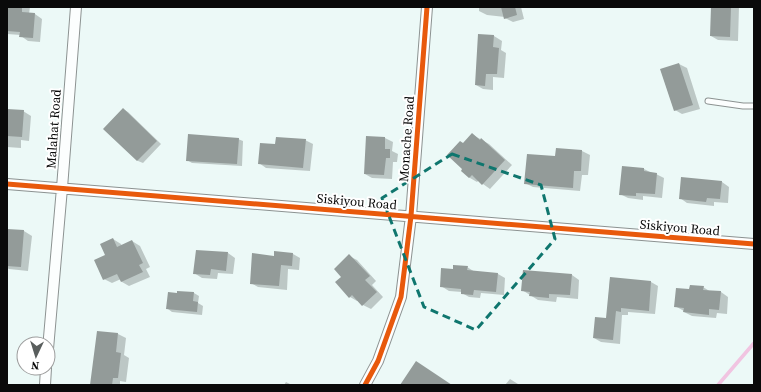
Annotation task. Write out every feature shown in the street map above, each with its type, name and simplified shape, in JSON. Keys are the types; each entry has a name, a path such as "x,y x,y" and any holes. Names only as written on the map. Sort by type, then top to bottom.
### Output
{"street":[{"name":"Malahat Road","path":"49,336 76,7"},
{"name":"Monache Road","path":"365,385 378,361 401,297 411,216 427,7"},
{"name":"Siskiyou Road","path":"7,184 754,244"}],"lane":[{"path":"708,100 743,106 754,106"}],"highlighted area":[{"path":"452,154 541,185 555,239 476,330 424,307 382,198"}],"building":[{"path":"7,7 22,7 22,12 35,13 33,38 19,37 20,32 7,31"},
{"path":"501,7 515,7 517,15 504,19"},
{"path":"711,7 731,7 730,37 710,36"},
{"path":"478,34 494,35 493,47 499,48 497,74 486,74 485,86 475,85"},
{"path":"679,63 693,105 674,111 660,69"},
{"path":"123,108 157,141 137,161 103,129"},
{"path":"7,109 24,110 22,137 7,136"},
{"path":"472,133 480,140 481,138 505,160 482,185 472,175 469,178 447,155 460,141 463,143"},
{"path":"188,134 239,138 237,164 186,161"},
{"path":"366,136 385,137 385,149 390,149 390,158 386,158 384,175 364,174"},
{"path":"276,137 306,139 303,168 258,164 260,143 275,144"},
{"path":"556,148 582,150 581,171 574,171 573,188 524,184 527,154 555,156"},
{"path":"622,166 644,168 644,171 657,173 655,194 636,193 636,196 619,195"},
{"path":"681,177 722,181 720,199 707,198 706,202 679,199"},
{"path":"7,229 24,230 21,267 7,266"},
{"path":"113,238 117,247 132,240 143,263 139,265 143,272 121,282 117,274 103,280 94,260 105,255 100,244"},
{"path":"196,250 228,252 226,271 211,269 210,275 193,274"},
{"path":"274,251 293,253 292,266 281,265 279,286 250,284 252,253 274,256"},
{"path":"349,254 370,276 365,280 377,292 362,306 352,295 349,298 335,282 341,277 334,269"},
{"path":"453,265 468,266 467,270 498,273 496,292 474,290 473,295 461,294 461,289 440,287 441,268 453,269"},
{"path":"523,270 572,274 570,295 549,294 549,298 529,296 530,292 521,291"},
{"path":"610,277 651,281 649,311 621,308 621,312 616,311 613,340 593,338 595,317 606,318"},
{"path":"690,285 704,286 703,290 721,291 719,310 709,309 709,315 683,312 684,308 674,307 676,288 689,289"},
{"path":"177,291 194,292 193,301 198,302 197,312 166,309 168,292 177,293"},
{"path":"97,331 118,333 116,352 121,353 118,378 113,378 112,385 90,385"},
{"path":"416,361 452,385 400,385"}],"waterway":[{"path":"718,385 754,343"}],"cycle path":[{"path":"365,385 378,361 401,297 411,216 427,7"},
{"path":"7,184 754,244"}]}
